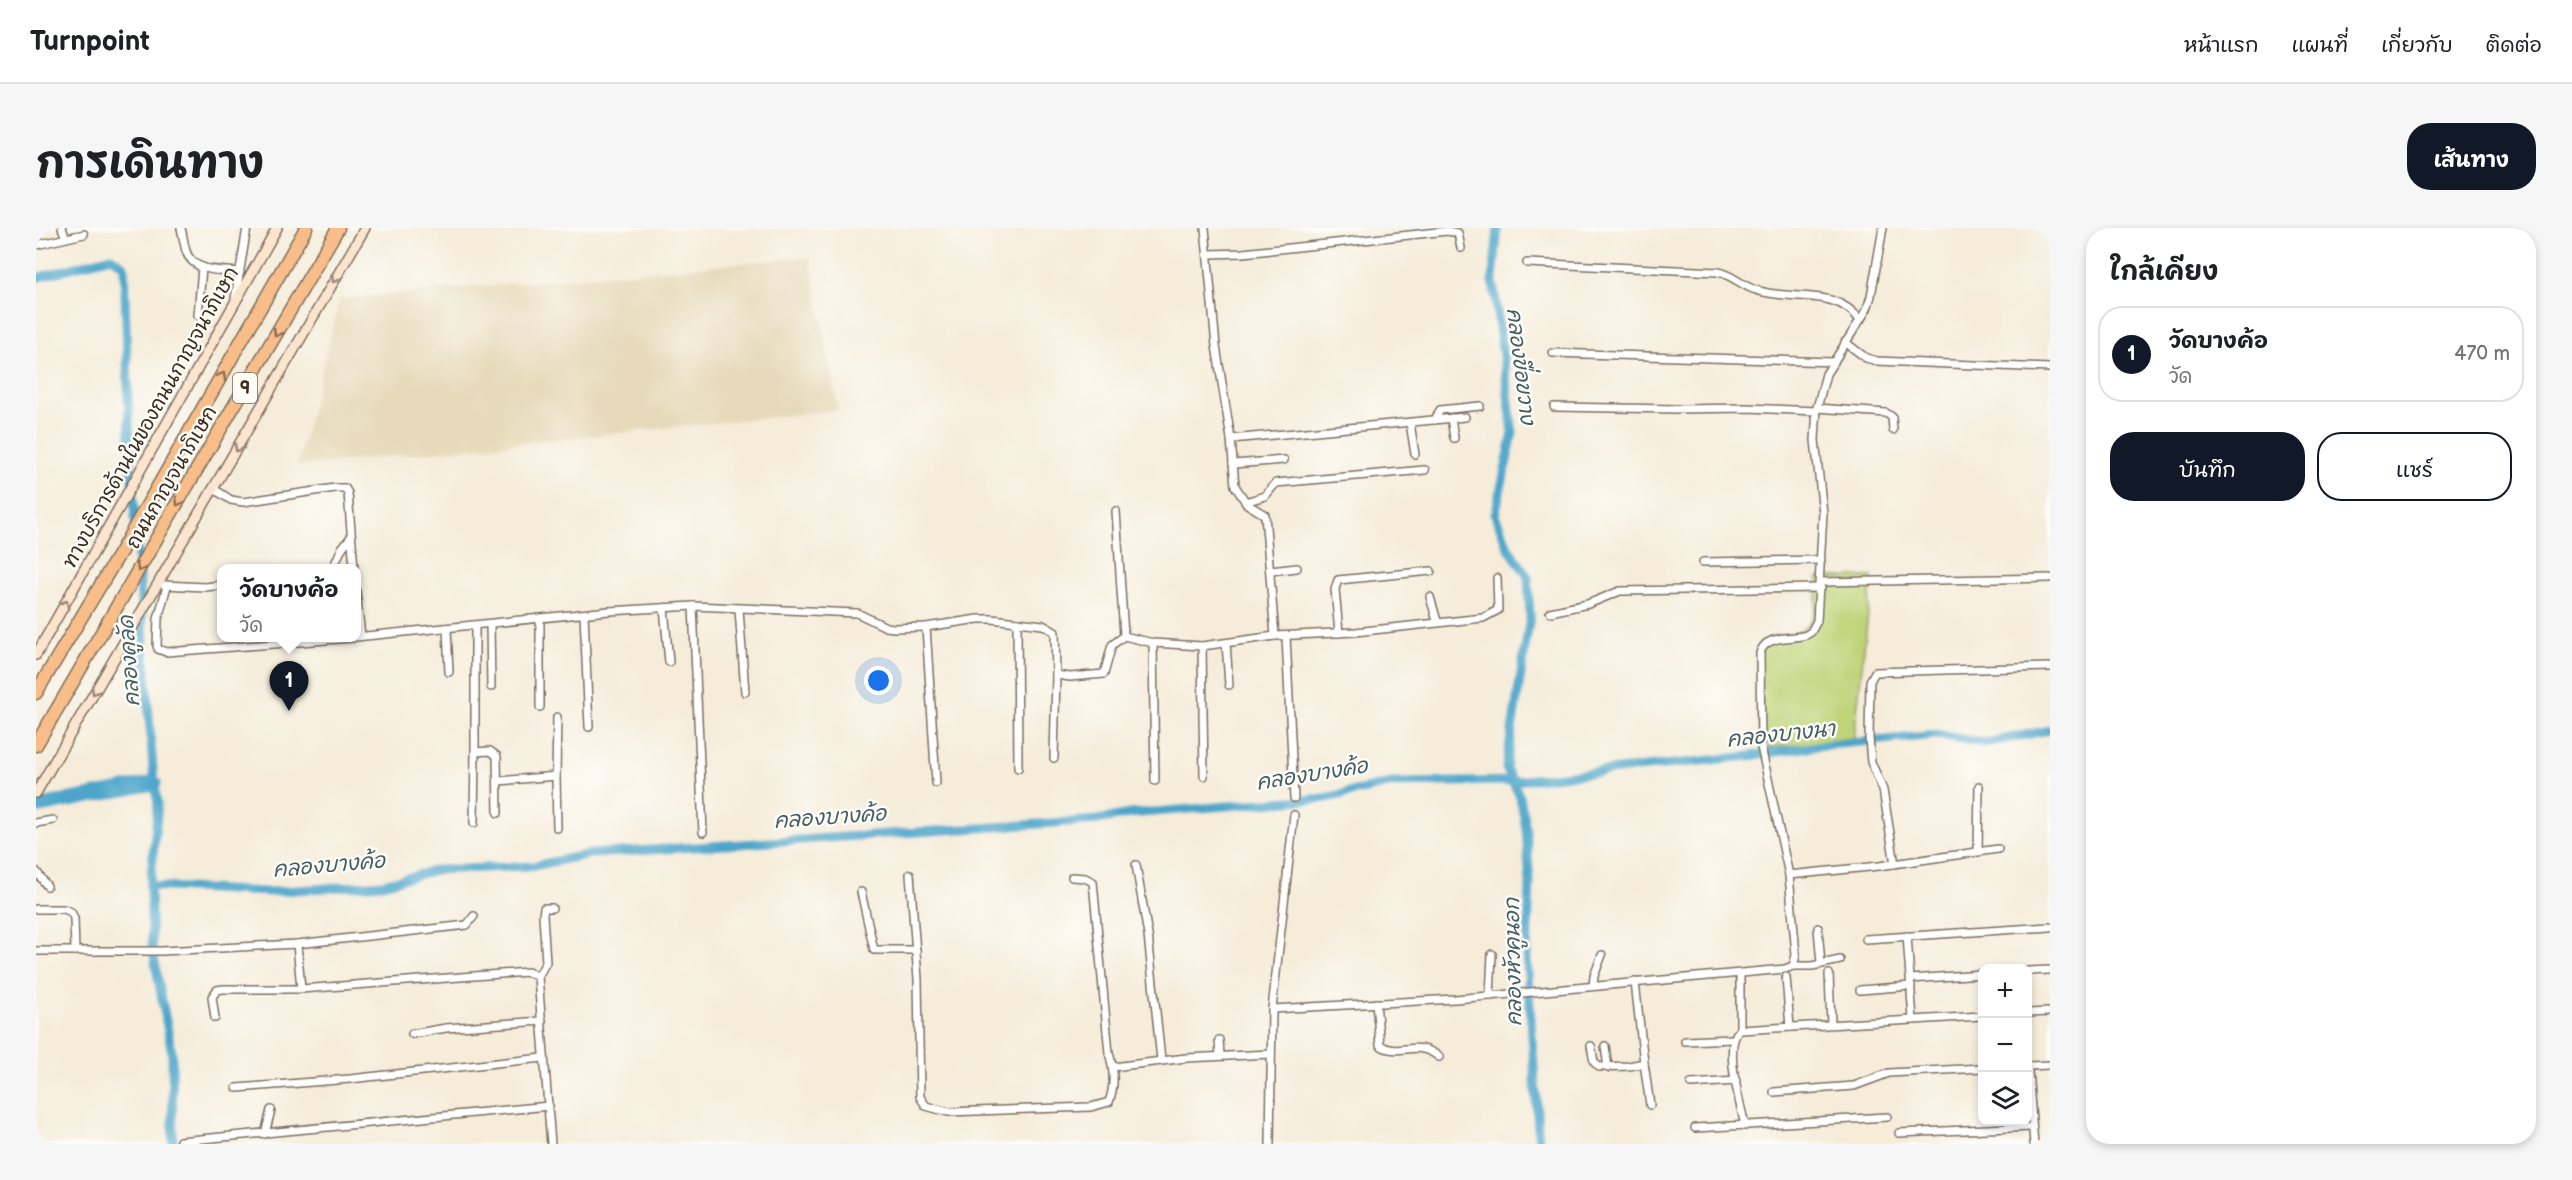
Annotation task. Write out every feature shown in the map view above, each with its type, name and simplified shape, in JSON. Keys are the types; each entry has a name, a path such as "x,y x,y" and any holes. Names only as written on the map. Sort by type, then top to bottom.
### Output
{"highway":[{"name":"ถนนกาญจนาภิเษก","path":"36,693 40,680 122,551 306,228"},
{"name":"ถนนกาญจนาภิเษก","path":"36,745 338,228"}],"main road":[{"name":"ทางบริการด้านในของถนนกาญจนาภิเษก","path":"36,655 277,228"},
{"path":"36,793 153,592 163,585 213,489 365,228"}],"street":[{"path":"62,228 66,238"},
{"path":"181,228 186,252 192,262 202,267 240,272"},
{"path":"234,304 247,228"},
{"path":"353,249 372,228"},
{"path":"1205,228 1216,346 1231,439 1235,486 1245,502 1265,515 1275,636"},
{"path":"1793,966 1796,955 1789,874 1761,747 1759,664 1761,649 1764,645 1772,640 1798,638 1811,632 1817,621 1821,585 1823,513 1815,440 1816,410 1821,384 1860,320 1871,296 1883,228"},
{"path":"1209,254 1243,253 1447,231 1458,233 1461,248"},
{"path":"36,246 84,234"},
{"path":"1527,263 1718,272 1735,277 1758,291 1798,294 1842,304 1851,309 1860,320"},
{"path":"198,315 202,267"},
{"path":"1845,342 1866,358 1877,361 2050,368"},
{"path":"1553,353 1834,362"},
{"path":"1435,420 1440,410 1480,406"},
{"path":"1554,407 1677,410 1748,408 1886,413 1892,417 1893,430"},
{"path":"1231,439 1465,417"},
{"path":"1451,418 1454,438"},
{"path":"1410,423 1415,454"},
{"path":"1233,464 1284,460"},
{"path":"1245,502 1265,496 1276,483 1425,470"},
{"path":"213,489 231,500 243,502 345,488 348,496 354,564"},
{"path":"1116,511 1124,636"},
{"path":"335,564 342,548 351,537"},
{"path":"1703,562 1821,560"},
{"path":"1270,571 1297,568"},
{"path":"1339,633 1335,589 1338,580 1431,571"},
{"path":"1124,636 1153,643 1202,646 1275,636 1339,633 1437,621 1475,619 1496,612 1499,606 1497,578"},
{"path":"1550,612 1588,604 1620,591 2050,579"},
{"path":"217,585 163,585 158,619 158,646 162,651 287,642"},
{"path":"1430,597 1437,621"},
{"path":"361,637 540,618 693,606 846,612 869,617 885,627 926,627 978,619 1043,625 1055,632 1054,758"},
{"path":"693,606 703,832"},
{"path":"664,608 669,662"},
{"path":"739,609 744,692"},
{"path":"584,614 589,727"},
{"path":"540,618 540,707"},
{"path":"1017,622 1018,768"},
{"path":"490,624 491,687"},
{"path":"474,823 475,625"},
{"path":"926,627 936,783"},
{"path":"447,628 449,672"},
{"path":"1056,675 1076,677 1104,674 1112,645 1124,636"},
{"path":"1286,637 1294,798"},
{"path":"1153,643 1155,781"},
{"path":"1226,643 1229,685"},
{"path":"1202,646 1204,776"},
{"path":"1895,864 1884,790 1871,762 1870,681 1875,672 2050,667"},
{"path":"557,717 557,828"},
{"path":"475,752 485,750 496,754 499,781 498,813"},
{"path":"499,781 556,776"},
{"path":"1978,852 1979,786"},
{"path":"1270,1144 1272,1009 1294,815"},
{"path":"36,823 53,820"},
{"path":"1789,874 1895,864 1998,849"},
{"path":"1136,865 1148,935 1161,1060"},
{"path":"36,871 47,886"},
{"path":"909,874 916,950 920,1097 926,1106 940,1112 1091,1107 1106,1104 1112,1092 1113,1067 1107,1030 1093,882 1085,878 1072,877"},
{"path":"861,892 874,951 916,950"},
{"path":"552,908 544,908 546,962 538,976 543,1058 552,1144"},
{"path":"36,909 64,909 71,912 74,918 75,951"},
{"path":"36,951 162,951 297,944 466,925 474,916"},
{"path":"1866,939 2050,927"},
{"path":"1818,928 1821,964"},
{"path":"1907,936 1913,1020"},
{"path":"297,944 301,989"},
{"path":"1490,996 1491,954"},
{"path":"1593,986 1594,976 1602,955"},
{"path":"1272,1009 1490,996 1785,969 1840,960"},
{"path":"2032,971 2050,970"},
{"path":"215,1018 212,997 217,990 301,989 528,972 538,976"},
{"path":"1740,973 1740,1030 1733,1039 1732,1061 1745,1126"},
{"path":"1829,974 1831,1024"},
{"path":"1860,990 1978,975"},
{"path":"1786,977 1790,1027"},
{"path":"1635,982 1650,1105"},
{"path":"1376,1003 1380,1045 1388,1049 1427,1048 1439,1057"},
{"path":"2032,1013 2050,1012"},
{"path":"1740,1030 1978,1016"},
{"path":"412,1034 446,1028 542,1021"},
{"path":"1685,1041 1733,1039"},
{"path":"1219,1040 1220,1056"},
{"path":"1591,1046 1596,1066 1608,1068 1644,1063"},
{"path":"1605,1046 1608,1068"},
{"path":"1113,1067 1161,1060 1271,1054"},
{"path":"237,1088 350,1079 543,1058"},
{"path":"2032,1066 2050,1065"},
{"path":"1774,1092 1854,1086 1889,1073 1978,1068"},
{"path":"2028,1072 2034,1144"},
{"path":"1691,1084 1736,1081"},
{"path":"180,1141 549,1106"},
{"path":"265,1134 272,1110"},
{"path":"1695,1128 1887,1117"},
{"path":"1899,1133 2031,1127"}],"shaded area":[{"path":"810,257 838,410 297,466 340,299"}],"green space":[{"path":"1818,577 1872,577 1854,738 1761,749 1757,652 1770,638 1794,633 1809,623 1816,607"}],"waterway":[{"name":"คลองขื่อขวาง","path":"1498,228 1493,280 1513,433 1495,515 1508,547 1528,577 1530,617 1506,768 1520,797 1526,829 1530,882 1527,958 1539,1144"},
{"name":"คลองคูลัด","path":"36,278 111,257 124,266 130,448 154,783 158,803 150,886 152,946 172,1053 173,1144"},
{"name":"คลองบางค้อ","path":"150,886 268,892 383,884 436,870 533,866 590,854 1098,820 1129,814 1326,798 1392,783 1514,781 1749,756 1817,746 1938,735 1985,743 2050,730"},
{"name":"คลองบางค้อ","path":"36,807 154,783"}],"place":[{"name":"วัดบางค้อ","path":"289,711"}],"water label":[{"name":"คลองบางนา","path":"1781,734"},
{"name":"คลองหัวคูนอก","path":"1513,962"}]}
